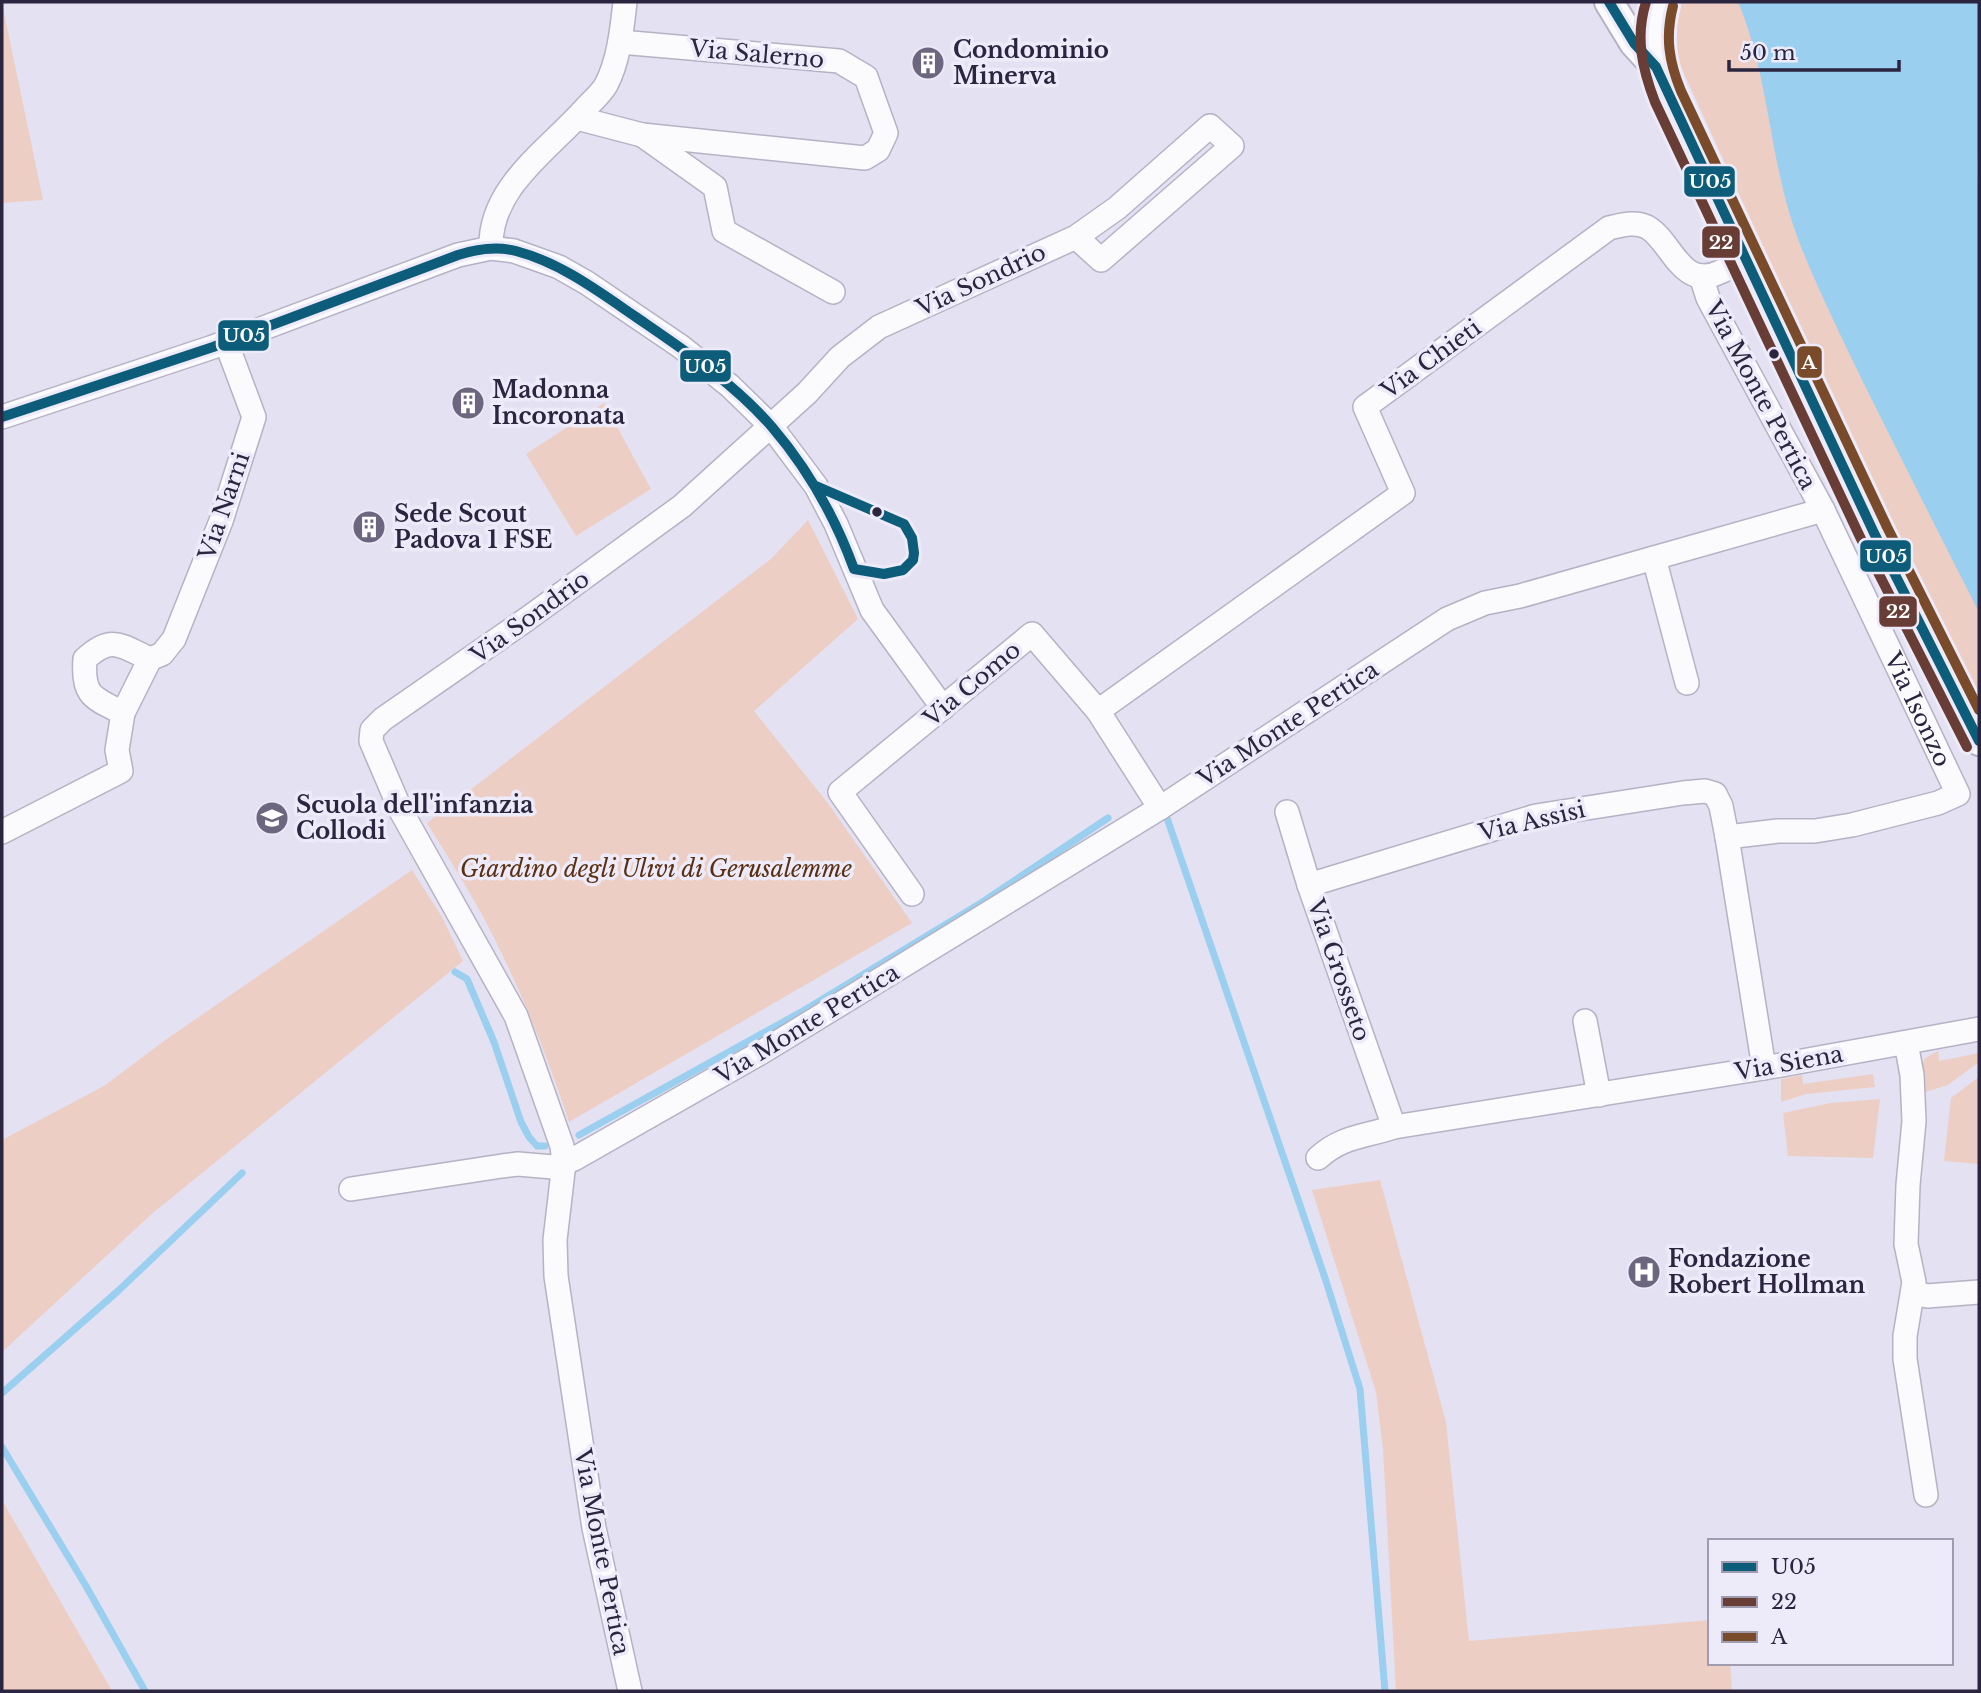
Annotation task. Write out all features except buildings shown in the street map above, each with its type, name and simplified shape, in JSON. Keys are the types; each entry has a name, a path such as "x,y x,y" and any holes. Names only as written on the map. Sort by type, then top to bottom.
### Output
{"main road":[{"name":"Via Isonzo","path":"1609,2 1634,43 1656,67 1874,533 1979,741"},
{"path":"1656,67 1653,39 1655,16 1660,2"}],"street":[{"path":"483,249 498,207 511,187 605,86 620,42 625,2"},
{"name":"Via Salerno","path":"577,118 642,135 865,158 878,150 886,133 866,77 838,61 620,42"},
{"name":"Via Sondrio","path":"564,1163 562,1146 516,1016 401,811 370,741 372,730 383,719 527,619 682,506 807,393 839,357 879,327 1076,237 1117,208 1210,126 1233,146 1101,260 1076,237"},
{"name":"Via Salerno","path":"642,135 715,187 723,231 833,292"},
{"name":"Via Chieti","path":"1098,711 1403,493 1365,407 1609,228 1630,223 1648,227 1690,273 1701,276"},
{"path":"2,417 226,342 483,249 513,251 538,258 587,284 680,346 730,386 771,426 816,486 836,524 872,610 943,708"},
{"path":"1701,276 1720,272 1744,258"},
{"name":"Via Monte Pertica","path":"351,1189 519,1164 549,1167 574,1159 762,1052 1160,808 1447,619 1485,603 1520,596 1823,510 1708,298 1701,276"},
{"name":"Via Narni","path":"2,832 121,771 117,750 123,713 150,659 162,654 174,639 221,521 254,417 226,342"},
{"name":"Via Isonzo","path":"1727,837 1778,831 1815,831 1852,825 1938,803 1958,793 1823,510"},
{"path":"1654,558 1687,683"},
{"name":"Via Como","path":"912,894 840,792 1032,634 1098,711 1160,808"},
{"path":"123,713 93,698 86,688 85,659 99,646 115,643 150,659"},
{"name":"Via Assisi","path":"1309,885 1536,816 1683,793 1704,791 1715,794 1721,806 1727,837 1764,1068"},
{"name":"Via Grosseto","path":"1287,813 1309,885 1394,1127"},
{"path":"1586,1021 1599,1095"},
{"name":"Via Siena","path":"1318,1158 1345,1139 1394,1127 1764,1068 1979,1029"},
{"path":"1906,1043 1914,1097 1906,1244 1914,1282 1905,1336 1905,1359 1926,1495"},
{"name":"Via Monte Pertica","path":"564,1163 555,1240 556,1276 594,1528 630,1691"},
{"path":"1913,1292 1927,1296 1979,1292"}],"green space":[{"path":"1674,2 1979,2 1979,698 1875,492 1665,32"},
{"path":"2,3 43,200 2,203"},
{"path":"604,403 651,489 576,536 526,454"},
{"name":"Giardino degli Ulivi di Gerusalemme","path":"808,520 858,619 754,711 827,802 912,923 569,1122 541,1044 509,969 478,908 427,823 771,559"},
{"path":"412,870 442,917 463,961 154,1212 2,1352 2,1140 104,1086 164,1041"},
{"path":"1938,1051 1939,1061 1979,1053 1979,1062 1948,1085 1925,1092 1922,1067 1925,1058"},
{"path":"1873,1074 1875,1087 1806,1094 1781,1102 1781,1079 1802,1075 1803,1084"},
{"path":"1979,1077 1979,1164 1944,1161 1951,1098"},
{"path":"1880,1099 1873,1158 1788,1156 1783,1113 1831,1103"},
{"path":"1380,1180 1446,1422 1469,1641 1708,1620 1708,1665 1730,1665 1732,1691 1396,1691 1383,1449 1376,1392 1312,1190"},
{"path":"2,1500 112,1691 2,1691"}],"water":[{"path":"1738,2 1979,2 1979,612 1864,384 1798,239 1781,180 1757,60"}],"waterway":[{"path":"579,1135 803,1011 981,903 1108,818"},
{"path":"1167,818 1325,1278 1360,1389 1385,1691"},
{"path":"455,972 467,979 494,1042 521,1122 537,1146 545,1146"},
{"path":"2,1393 118,1291 242,1173"},
{"path":"2,1447 86,1586 145,1691"}],"transit line":[{"name":"U05","path":"1609,2 1634,43 1656,67 1874,533 1979,741"},
{"name":"22","path":"1646,2 1641,28 1642,52 1655,102 1861,539 1967,747"},
{"name":"A","path":"1673,6 1669,49 1681,91 1887,527 1979,710"},
{"name":"U05","path":"2,417 213,347 458,255 487,249 509,249 564,270 593,288 690,355 741,396 772,427 809,477 829,512 854,569"},
{"name":"U05","path":"816,486 904,524 912,538 913,560 903,570 884,574 854,569"}],"place":[{"name":"Condominio Minerva","path":"928,63"},
{"name":"Madonna Incoronata","path":"468,403"},
{"name":"Sede Scout Padova 1 FSE","path":"369,527"},
{"name":"Scuola dell'infanzia Collodi","path":"272,818"},
{"name":"Fondazione Robert Hollman","path":"1644,1272"}]}
